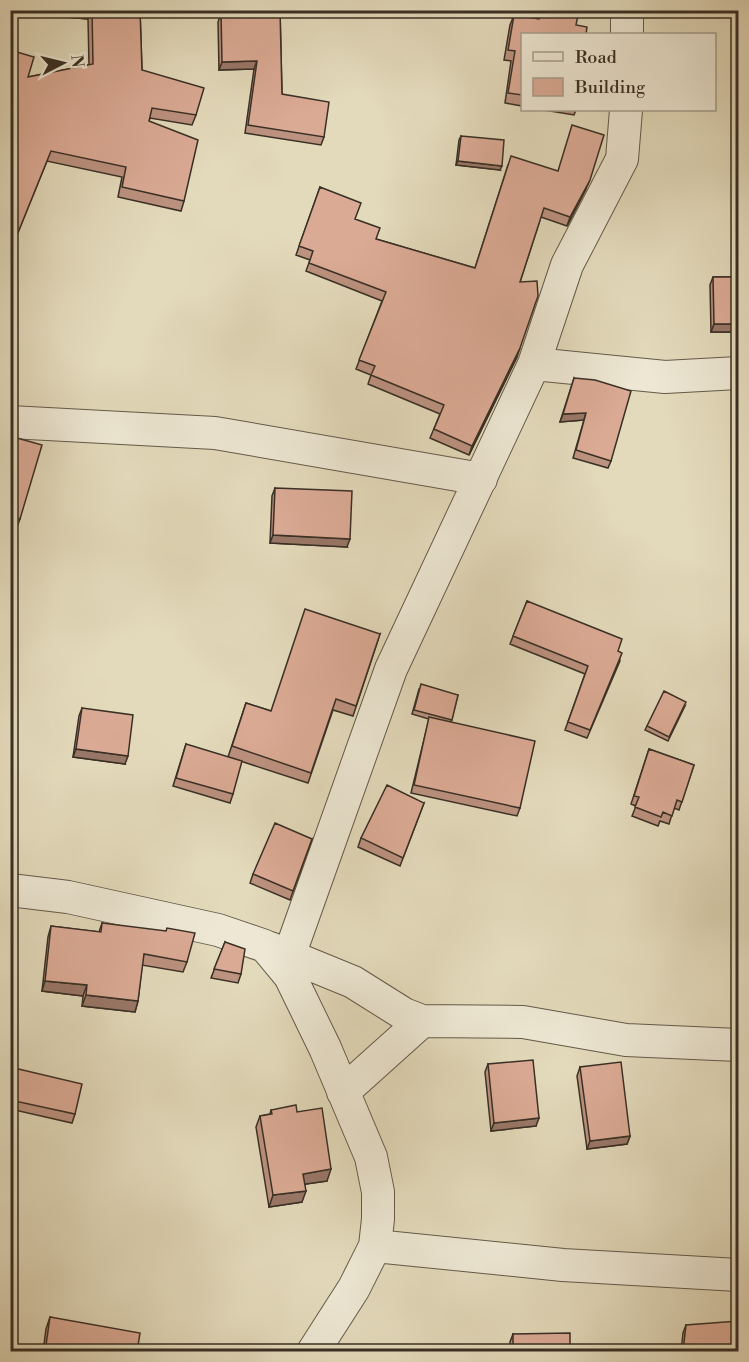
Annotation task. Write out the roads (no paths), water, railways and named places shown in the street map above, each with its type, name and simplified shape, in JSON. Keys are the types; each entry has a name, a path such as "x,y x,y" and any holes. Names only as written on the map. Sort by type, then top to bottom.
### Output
{"street":[{"path":"627,10 627,33"},
{"path":"313,1352 354,1288 375,1246 378,1192 371,1157 344,1092 277,951 390,669 534,364 567,266 622,159 626,111"},
{"path":"534,364 665,377 738,373"},
{"path":"10,422 215,433 481,479"},
{"path":"10,890 68,897 218,930 353,982 404,1014 422,1021 523,1022 626,1040 738,1045"},
{"path":"344,1092 422,1021"},
{"path":"375,1246 563,1264 738,1275"}]}
